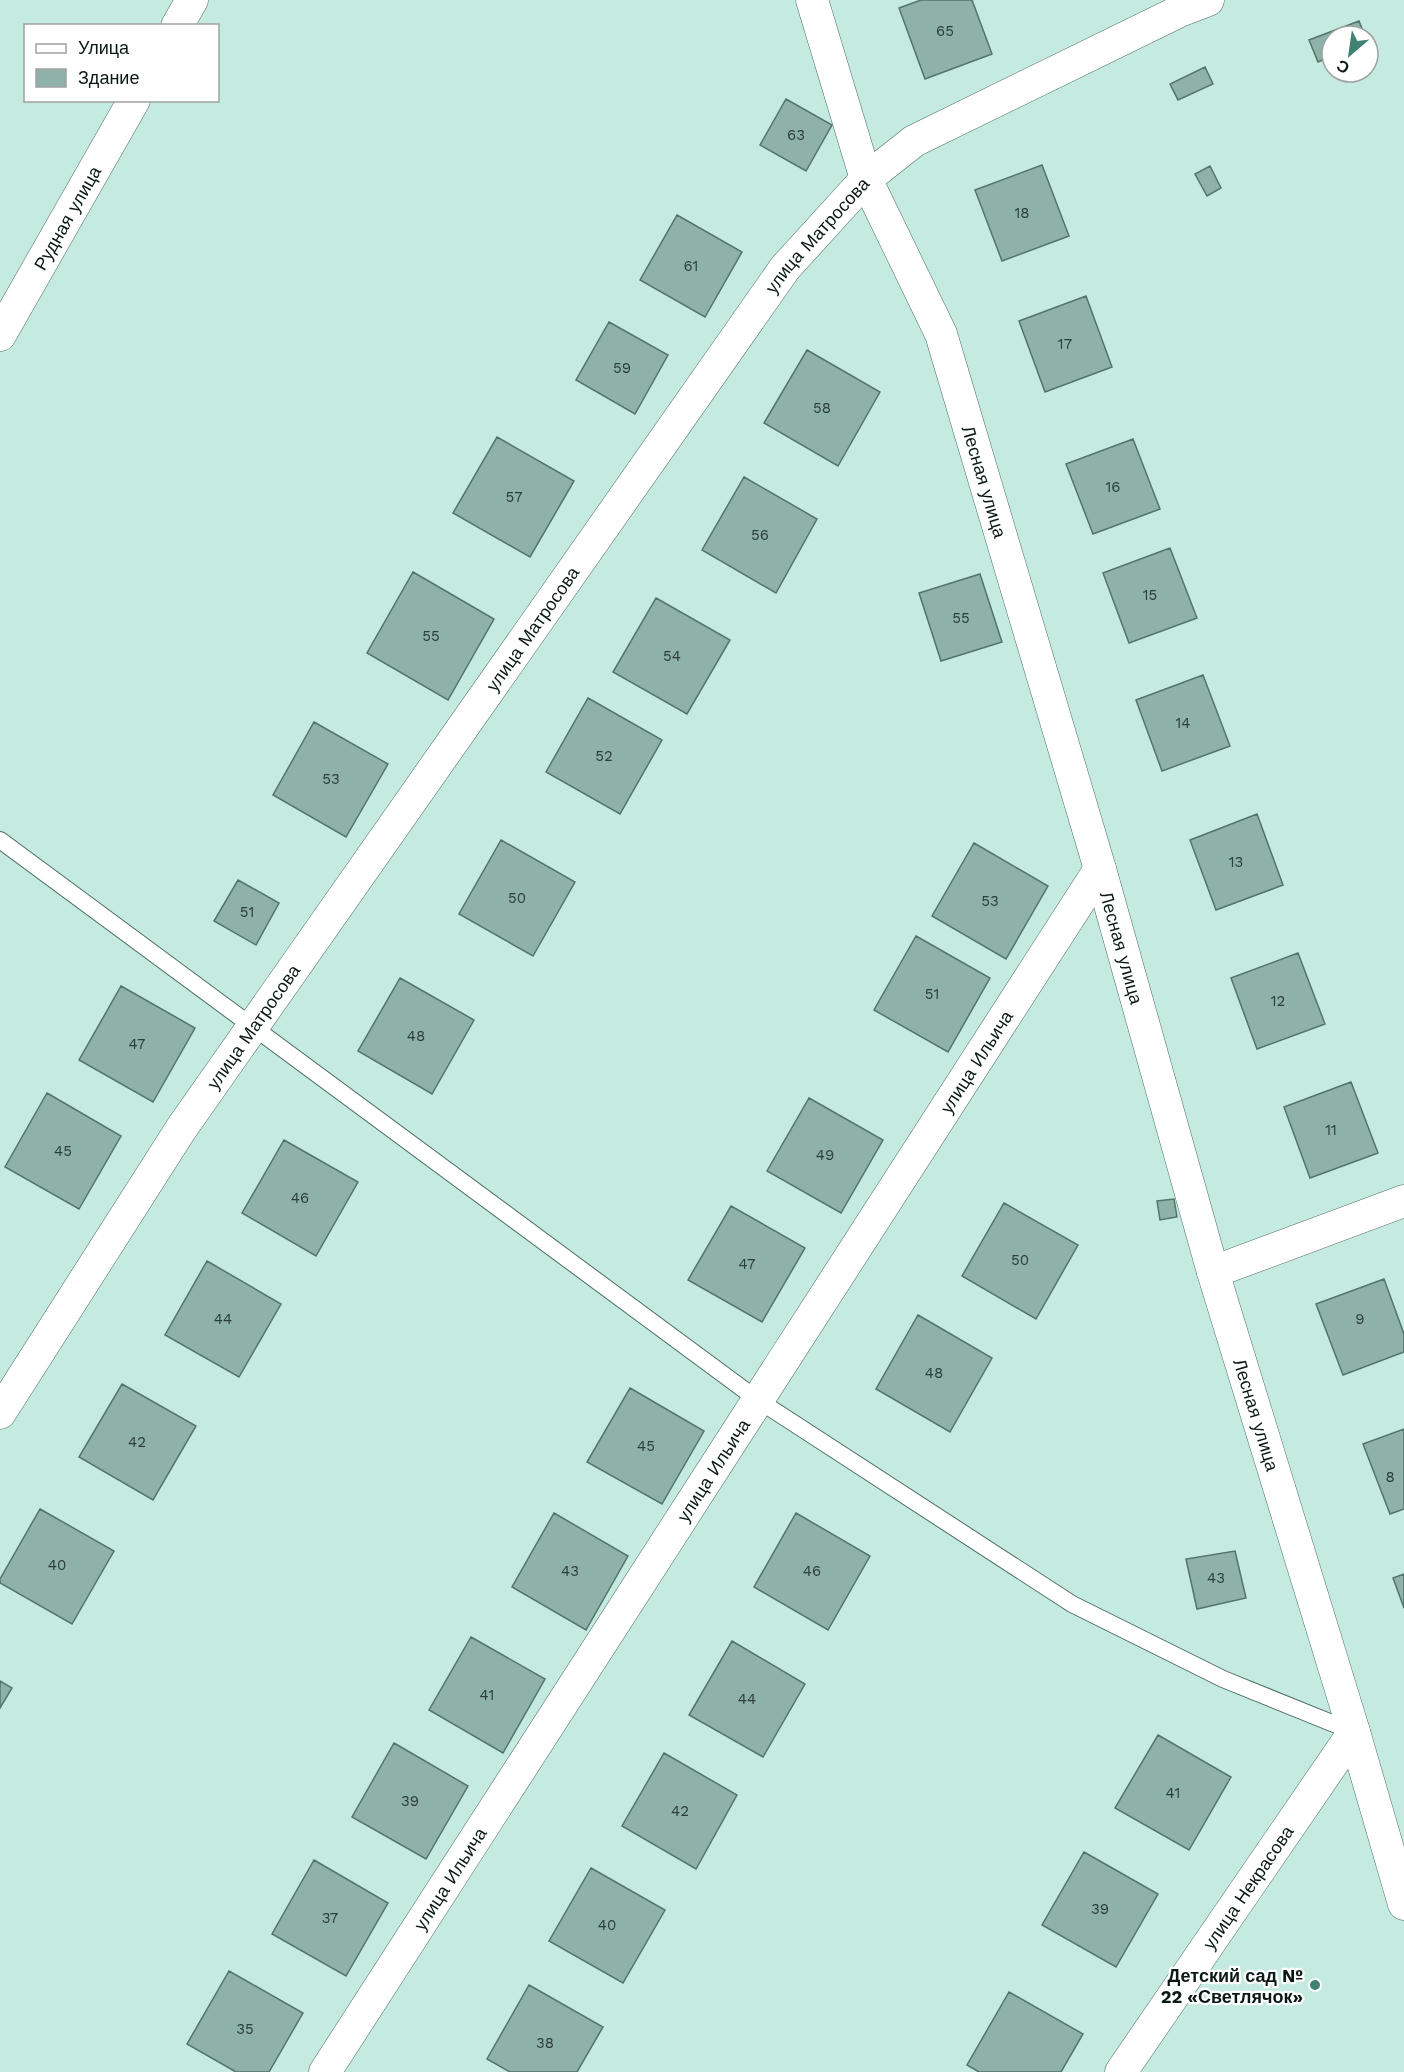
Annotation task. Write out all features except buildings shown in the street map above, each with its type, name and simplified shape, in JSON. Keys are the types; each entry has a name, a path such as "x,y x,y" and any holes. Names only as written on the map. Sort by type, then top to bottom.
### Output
{"street":[{"path":"178,24 192,0"},
{"name":"Лесная улица","path":"812,0 866,179 941,334 1100,869 1213,1272 1354,1732 1404,1905"},
{"name":"улица Матросова","path":"0,1413 181,1130 784,268 866,179 914,141 1182,10 1208,0"},
{"name":"Рудная улица","path":"0,335 133,102"},
{"name":"улица Ильича","path":"325,2072 1100,869"},
{"path":"1213,1272 1404,1201"},
{"name":"улица Некрасова","path":"1121,2072 1354,1732"}],"lane":[{"path":"0,840 758,1400 1071,1604 1223,1679 1354,1732"}],"place":[{"name":"Детский сад № 22 «Светлячок»","path":"1315,1985"}]}
